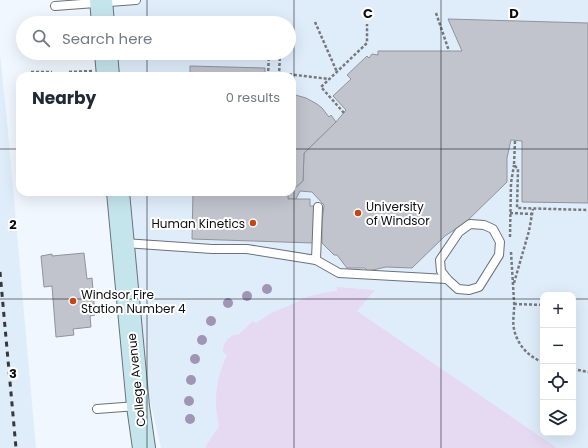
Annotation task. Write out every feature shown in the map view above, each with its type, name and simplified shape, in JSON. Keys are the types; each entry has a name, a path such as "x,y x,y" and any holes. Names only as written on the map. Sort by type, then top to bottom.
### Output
{"street":[{"path":"100,72 104,60"},
{"name":"College Avenue","path":"118,196 138,406 144,448"}],"lane":[{"path":"55,6 102,9 136,0"},
{"path":"316,260 318,207"},
{"path":"123,243 212,249 247,249 316,260 339,273 447,279 458,288 469,290 479,287 499,255 500,242 493,230 484,225 470,224 459,232 440,260 441,271 447,279"},
{"path":"97,409 138,406"}],"path":[{"path":"436,13 449,51"},
{"path":"315,22 336,72"},
{"path":"344,113 321,87 367,43 367,24"},
{"path":"268,72 269,60"},
{"path":"279,72 280,60"},
{"path":"31,72 52,72"},
{"path":"296,76 329,79"},
{"path":"510,241 510,183 514,165 515,141"},
{"path":"514,165 518,169 517,208 588,210"},
{"path":"513,285 529,231 532,209"},
{"path":"510,213 532,214"},
{"path":"511,248 514,328 518,342 527,353 540,361"},
{"path":"514,304 540,305"},
{"path":"576,370 588,372"}],"shaded area":[{"name":"University of Windsor","path":"111,0 588,0 588,448 161,448 144,375 126,196 296,196 296,72 116,72 115,60 296,60 296,16 112,16"},
{"path":"0,54 8,131 36,448 0,448"},
{"path":"337,287 375,290 357,311 557,448 205,447 219,426 216,398 220,373 227,355 223,352 226,341 234,335 238,335 253,321 256,323 271,313 309,296 337,291"}],"building":[{"path":"448,19 588,23 588,203 522,202 522,141 511,140 507,158 507,182 466,222 445,236 412,268 386,267 368,271 365,268 347,268 337,255 334,255 322,243 324,205 312,192 300,191 296,199 288,199 288,196 296,196 296,187 303,181 304,153 336,122 346,110 333,96 351,79 347,75 367,56 369,58 372,54 378,55 378,51 462,51"},
{"path":"190,66 265,68 265,72 190,72"},
{"path":"296,95 306,98 317,104 329,117 331,115 336,122 304,153 303,181 296,187"},
{"name":"Human Kinetics","path":"193,196 288,196 288,199 310,199 310,206 314,206 313,243 192,239"},
{"name":"Windsor Fire Station Number 4","path":"84,253 87,279 92,278 95,315 90,316 91,327 73,329 74,335 56,337 52,286 44,287 41,256 52,254 52,256"}],"railway":[{"path":"0,272 16,448"}],"place":[{"name":"University of Windsor","path":"358,213"},
{"name":"Human Kinetics","path":"253,223"},
{"name":"Windsor Fire Station Number 4","path":"73,301"}]}
